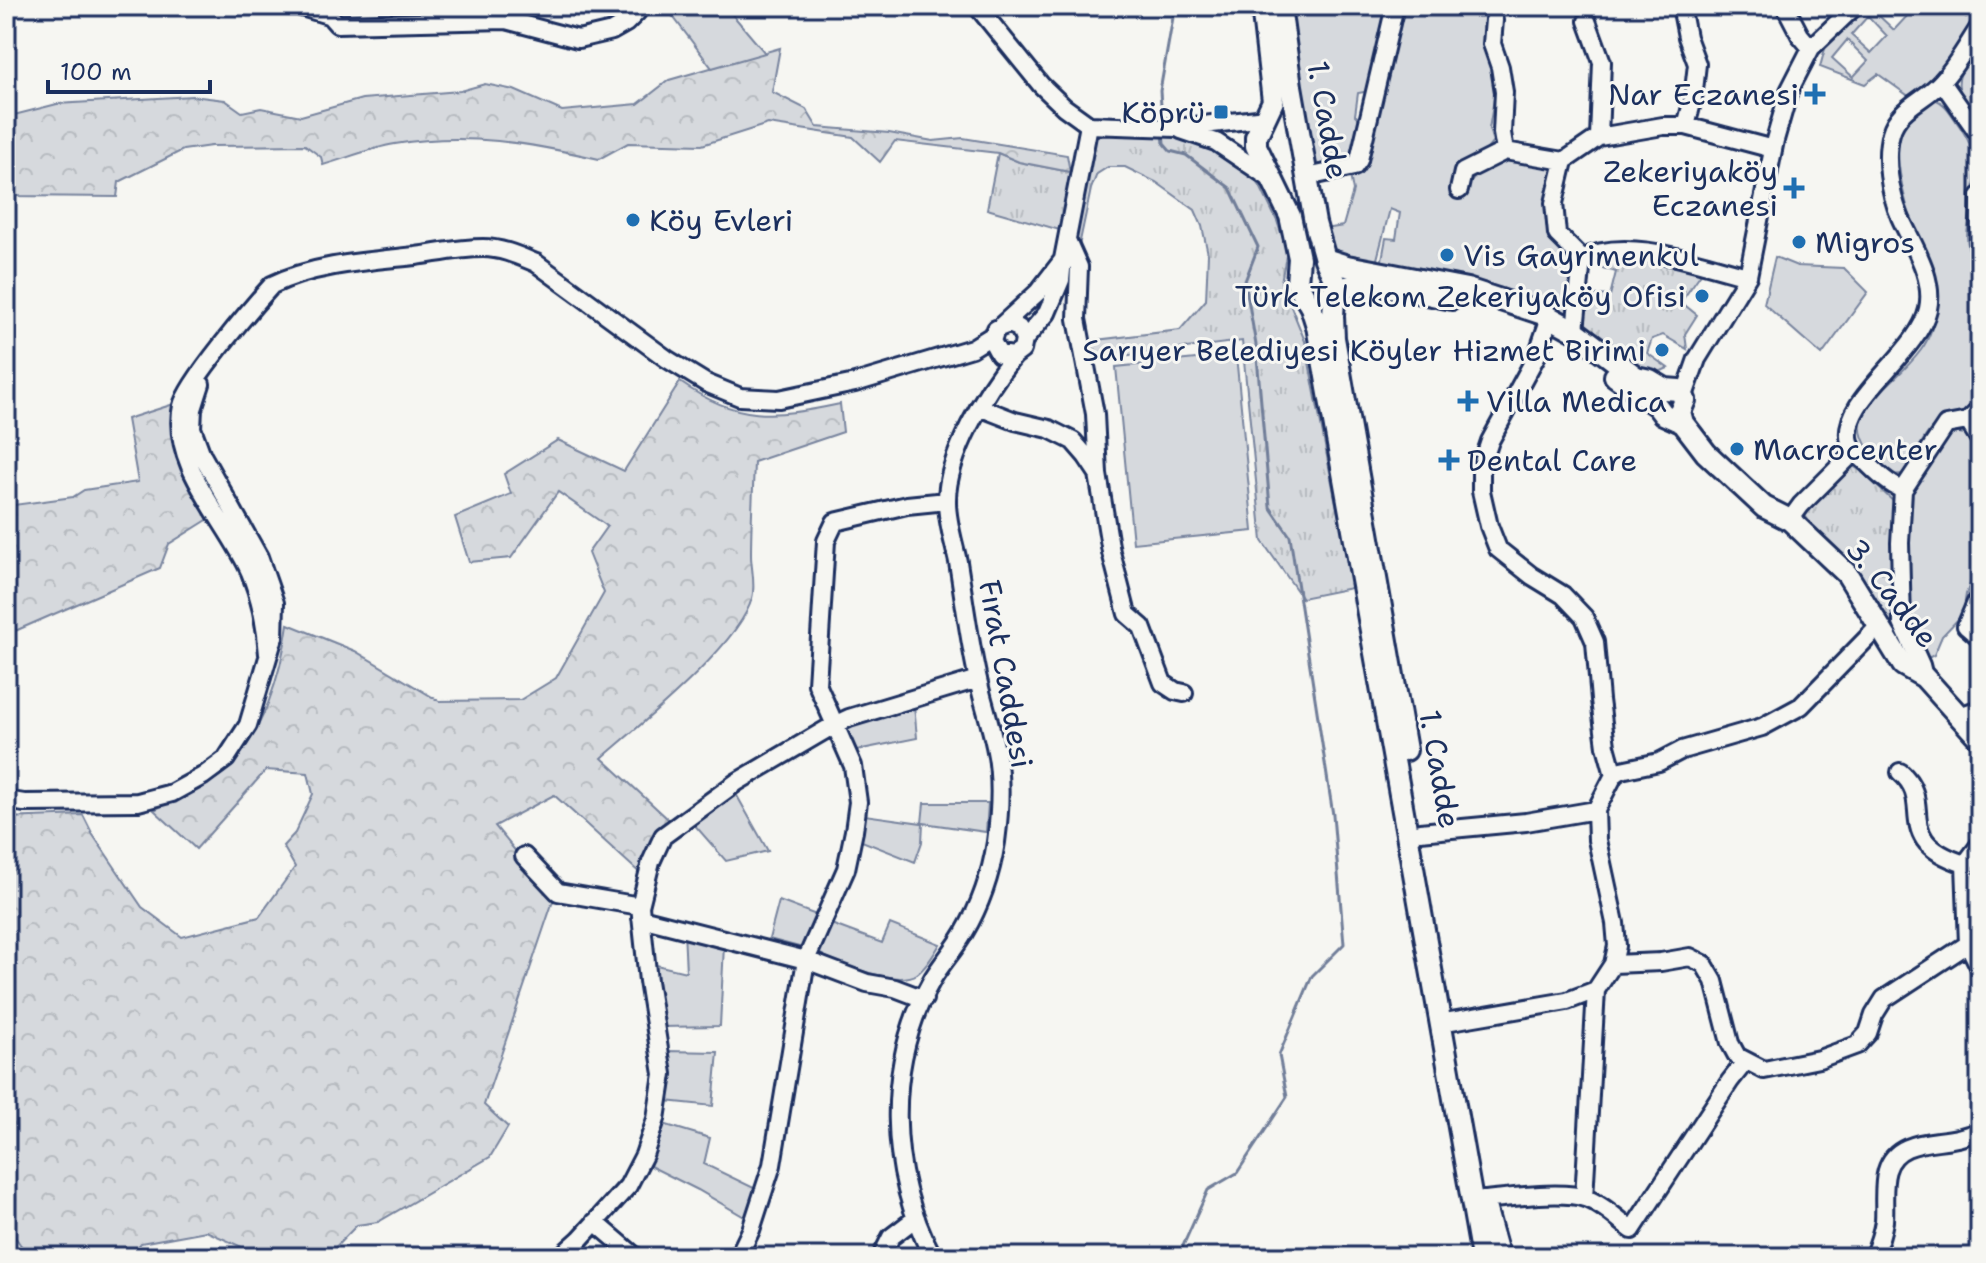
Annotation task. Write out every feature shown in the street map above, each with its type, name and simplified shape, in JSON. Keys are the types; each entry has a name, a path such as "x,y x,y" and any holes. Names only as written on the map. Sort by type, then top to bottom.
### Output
{"main road":[{"name":"1. Cadde","path":"1262,6 1273,101 1256,137 1256,146 1290,216 1299,258 1297,283 1315,317 1323,355 1482,1257"},
{"name":"1. Cadde","path":"1280,6 1315,223 1325,259 1333,274 1334,338 1451,1021 1483,1200 1499,1257"},
{"path":"1266,118 1283,121 1299,136"},
{"name":"3. Cadde","path":"1325,259 1467,289 1546,315 1575,331 1636,377 1650,380 1673,404 1706,453 1764,507 1790,520 1847,574 1903,665 1924,677 1980,739"},
{"name":"3. Cadde","path":"1335,289 1372,284 1498,310 1547,326 1673,404"},
{"path":"1304,295 1324,299 1335,289"}],"street":[{"path":"298,6 324,9 337,24 430,14 507,13 578,39 612,31 637,12"},
{"path":"977,6 1041,85 1089,125 1165,128 1266,118"},
{"path":"1307,177 1354,167 1359,160 1395,6"},
{"path":"1681,6 1687,37 1697,64 1686,126"},
{"path":"1785,6 1800,35 1811,48"},
{"path":"1673,404 1748,276 1773,149 1789,91 1811,48 1855,6"},
{"path":"1494,20 1492,44 1504,92 1502,133 1505,151"},
{"path":"1587,21 1602,62 1599,137"},
{"path":"1903,490 1854,452 1849,439 1853,414 1866,394 1920,332 1929,306 1921,258 1899,214 1892,188 1889,146 1892,130 1899,118 1942,82 1980,26"},
{"path":"1942,82 1980,136"},
{"path":"1024,340 1047,313 1061,280 1089,125"},
{"path":"1582,259 1557,234 1554,203 1564,161 1599,137 1637,129 1686,126 1773,149"},
{"path":"1165,128 1216,142 1271,179"},
{"path":"1459,190 1463,172 1505,151 1564,161"},
{"path":"1979,248 1980,196"},
{"path":"1067,240 1079,267 1077,319 1095,414 1098,474 1111,552 1127,614 1142,627 1163,683 1184,693"},
{"path":"6,800 24,803 138,802 172,793 226,759 248,725 268,654 263,608 249,569 184,453 180,424 182,404 193,383 272,285 286,278 385,260 485,248 512,252 536,263 667,359 706,383 740,397 779,399 855,383 972,348 1001,344 1022,350 1022,332 1015,326 1001,344"},
{"path":"1582,259 1593,253 1634,250 1707,264 1748,276"},
{"path":"1001,344 1063,259"},
{"path":"1575,331 1582,259"},
{"path":"1547,326 1537,355 1490,441 1481,468 1481,491 1498,549 1563,595 1584,617 1595,642 1604,730 1614,775"},
{"name":"Fırat Caddesi","path":"933,1257 903,1177 898,1130 899,1072 914,1020 932,979 964,934 985,889 996,844 999,799 996,750 978,679 947,501 957,452 1000,373 1001,344"},
{"path":"979,407 1015,421 1049,429 1073,441 1098,474"},
{"path":"1924,677 1902,623 1900,543 1903,490 1946,425 1974,415 1980,440"},
{"path":"1790,520 1817,487 1854,452"},
{"path":"738,1257 751,1230 772,1165 806,960 846,869 858,802 853,766 817,684 826,541 835,522 907,505 947,501"},
{"path":"1980,593 1966,626 1980,638"},
{"path":"1584,1198 1596,990 1613,964 1617,946 1597,840 1596,810 1614,775 1621,770 1659,762 1682,750 1762,727 1801,706 1879,626"},
{"path":"560,1257 628,1186 644,1155 656,1119 663,1074 640,912 651,862 663,836 737,782 834,725 978,679"},
{"path":"1958,716 1980,709"},
{"path":"1900,772 1914,786 1919,832 1929,846 1946,858 1965,864"},
{"path":"6,810 24,803"},
{"path":"1420,832 1526,822 1596,810"},
{"path":"1980,844 1965,864 1968,944 1980,968"},
{"path":"524,856 558,892 806,960 867,983 895,988 924,999"},
{"path":"1613,964 1690,957 1704,964 1714,981 1730,1043 1737,1056 1764,1070 1819,1059 1857,1045 1868,1033 1884,999 1968,944"},
{"path":"1451,1021 1567,1001 1596,990"},
{"path":"1483,1200 1550,1196 1584,1198 1614,1215 1632,1230 1745,1062"},
{"path":"1873,1257 1884,1223 1884,1179 1889,1163 1909,1147 1948,1142 1980,1130"},
{"path":"881,1257 891,1237 916,1218"},
{"path":"595,1222 636,1257"}],"green space":[{"path":"665,6 740,6 732,14 765,53 712,68"},
{"path":"1287,6 1390,6 1370,91 1358,93 1355,115 1363,122 1353,161 1314,171"},
{"path":"1400,6 1498,6 1495,18 1488,17 1484,43 1496,87 1489,129 1493,142 1484,153 1455,174 1450,194 1463,196 1475,178 1505,158 1552,168 1556,173 1564,250 1572,263 1572,297 1567,312 1502,288 1381,265 1386,238 1396,239 1400,213 1390,209 1376,263 1349,258 1333,247 1325,229 1343,226 1353,191 1350,175"},
{"path":"1869,6 1883,6 1876,13 1894,30 1909,14 1902,6 1954,6 1966,17 1980,6 1967,32 1940,71 1910,97 1878,74 1865,84 1820,67 1826,45","holes":["1868,16 1887,36 1871,53 1851,35","1847,40 1868,61 1853,77 1832,58"]},
{"path":"1980,42 1980,122 1964,98 1959,82 1964,66"},
{"path":"780,48 772,92 806,109 817,127 889,133 933,141 963,138 1067,155 1070,172 1019,162 998,153 895,141 880,162 853,137 768,124 702,145 628,143 599,159 523,144 473,139 395,144 323,165 321,157 305,145 211,146 183,150 119,182 117,197 6,196 6,117 57,104 192,96 225,100 242,112 261,108 301,116 362,99 460,91 485,84 514,90 562,111 638,104 669,80"},
{"path":"1934,99 1946,108 1974,155 1974,187 1967,236 1969,250 1980,248 1980,401 1934,426 1902,474 1892,475 1872,454 1862,436 1861,421 1867,407 1921,350 1935,316 1936,284 1907,206 1898,150 1906,122"},
{"path":"1097,133 1198,140 1240,159 1260,186 1287,251 1281,282 1305,341 1338,514 1356,587 1302,598 1262,541 1242,341 1090,360 1088,341 1180,330 1206,300 1208,254 1195,210 1156,182 1125,167 1108,167 1097,174 1079,246 1075,244"},
{"path":"998,153 1019,162 1070,172 1063,231 987,209"},
{"path":"1775,257 1797,266 1844,268 1868,292 1822,355 1764,304"},
{"path":"1637,258 1702,272 1681,302 1697,315 1685,334 1687,349 1663,335 1652,339 1647,353 1668,368 1657,373 1646,373 1582,327 1588,294 1610,296 1616,272 1592,265 1594,261"},
{"path":"1236,355 1253,531 1133,543 1116,367"},
{"path":"680,382 720,404 757,413 795,412 840,404 843,432 754,462 751,555 754,588 744,617 710,660 602,758 669,820 652,843 643,876 554,795 495,826 554,898 484,1105 508,1127 490,1157 378,1222 357,1225 326,1257 264,1257 206,1231 141,1243 130,1257 29,1257 6,1224 6,818 83,815 142,907 182,937 259,917 295,867 283,846 295,833 313,794 308,773 266,770 196,849 154,810 212,781 239,756 268,703 281,663 288,624 355,651 439,701 520,700 556,678 604,593 588,553 607,526 558,492 511,558 469,562 455,517 511,494 504,474 558,440 624,471"},
{"path":"174,404 173,445 212,517 169,544 160,568 15,631 6,593 6,506 73,497 84,490 138,482 127,419"},
{"path":"1954,432 1969,435 1980,455 1978,564 1966,594 1963,614 1942,636 1934,655 1926,659 1907,620 1907,508 1909,492 1947,435"},
{"path":"1848,463 1896,504 1896,591 1890,604 1895,625 1909,656 1803,513"},
{"path":"914,705 917,738 852,751 846,731 850,725"},
{"path":"736,794 768,851 726,861 692,822"},
{"path":"924,803 988,803 986,832 923,823 922,842 915,862 859,840 865,815 922,823"},
{"path":"779,901 819,916 803,948 769,939"},
{"path":"831,924 882,943 890,924 940,944 917,974 896,978 882,976 839,963 819,953"},
{"path":"684,931 724,945 720,1026 660,1027 652,964 686,972"},
{"path":"665,1051 718,1052 713,1106 666,1101"},
{"path":"663,1124 710,1138 704,1164 758,1190 748,1219 650,1166"}],"waterway":[{"path":"1162,121 1160,91 1175,6"},
{"path":"1163,132 1164,144 1170,151 1186,155 1230,188 1258,247 1245,281 1256,345 1270,507 1290,536 1333,815 1344,944 1312,976 1279,1055 1287,1097 1237,1173 1208,1190 1178,1257"}],"place":[{"name":"Nar Eczanesi","path":"1815,94"},
{"name":"Köprü","path":"1221,112"},
{"name":"Zekeriyaköy Eczanesi","path":"1794,188"},
{"name":"Köy Evleri","path":"633,220"},
{"name":"Migros","path":"1799,242"},
{"name":"Vis Gayrimenkul","path":"1447,255"},
{"name":"Türk Telekom Zekeriyaköy Ofisi","path":"1702,296"},
{"name":"Sarıyer Belediyesi Köyler Hizmet Birimi","path":"1662,350"},
{"name":"Villa Medica","path":"1468,401"},
{"name":"Macrocenter","path":"1737,449"},
{"name":"Dental Care","path":"1449,460"}]}
